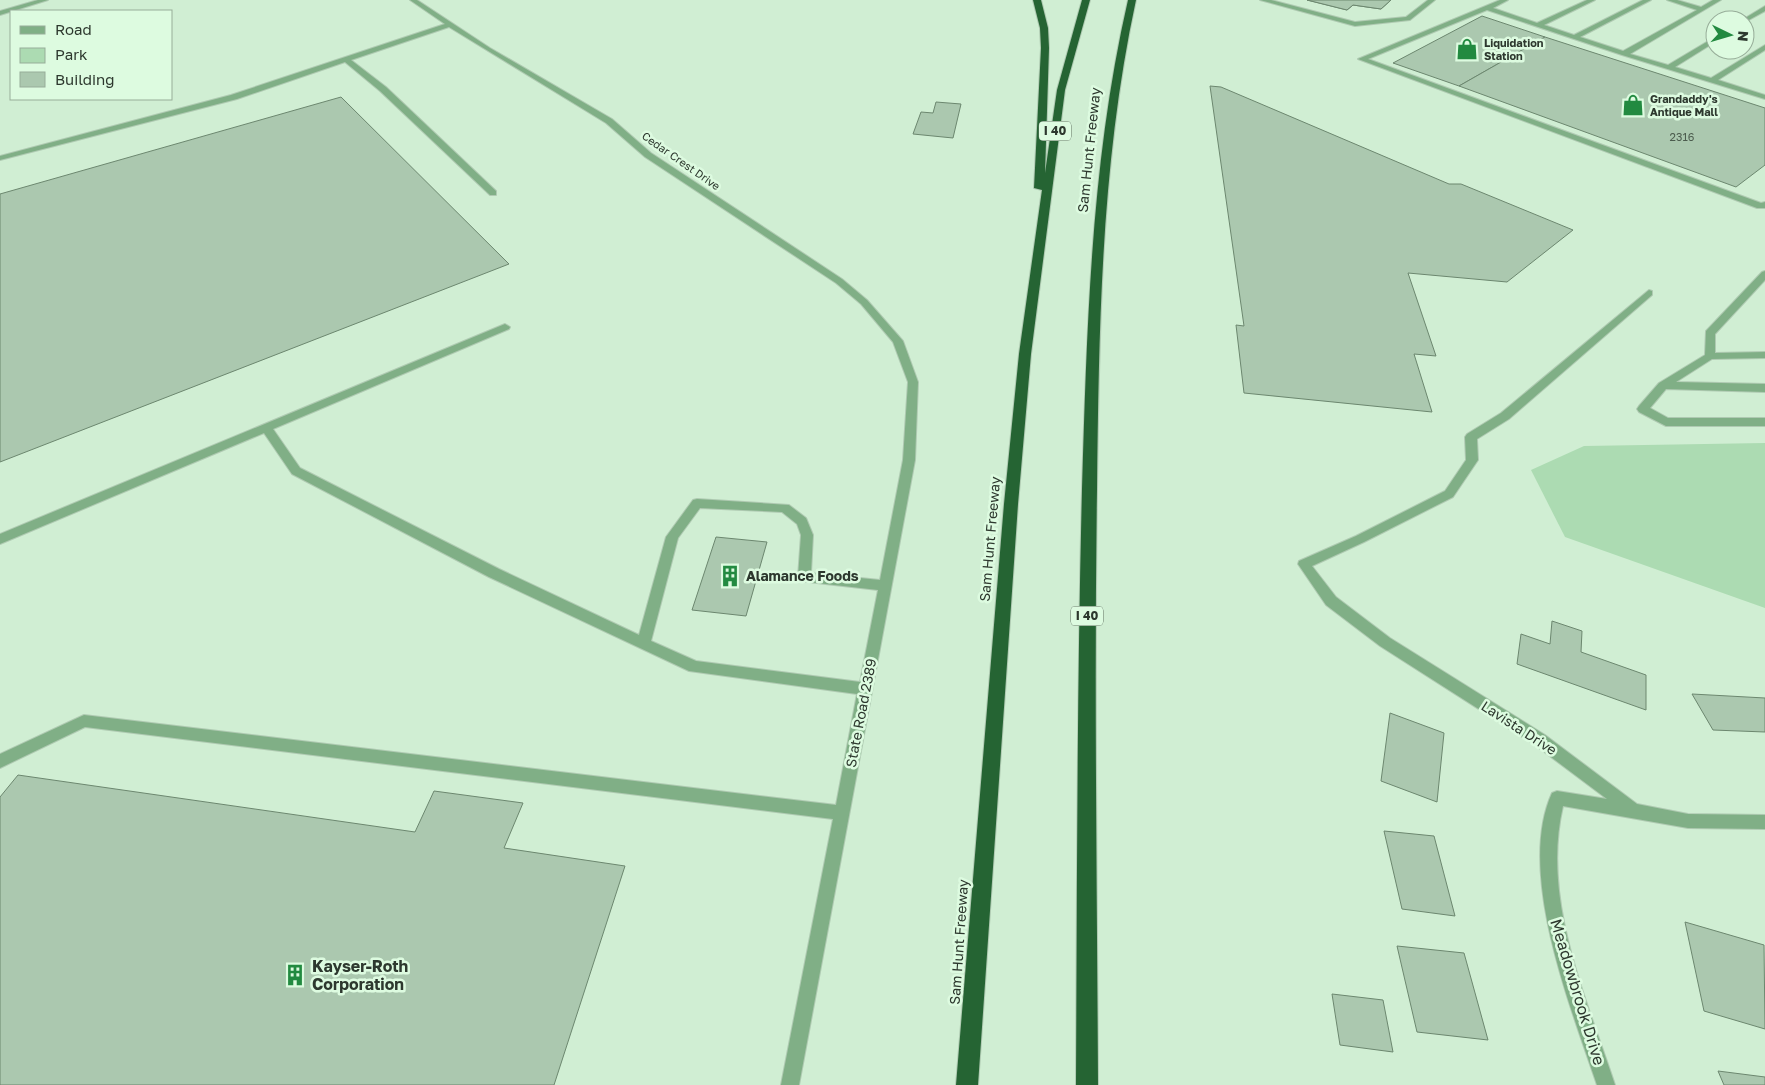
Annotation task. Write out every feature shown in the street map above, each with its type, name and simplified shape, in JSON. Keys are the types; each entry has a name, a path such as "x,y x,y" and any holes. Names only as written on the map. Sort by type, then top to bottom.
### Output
{"highway":[{"path":"1037,0 1045,48 1037,261"},
{"name":"Sam Hunt Freeway","path":"967,1085 1011,504 1037,261 1062,90 1086,0"},
{"name":"Sam Hunt Freeway","path":"1087,1085 1087,595 1093,344 1100,220 1106,157 1117,67 1132,0"},
{"path":"1122,45 1143,0"}],"street":[{"path":"10,10 45,0"},
{"name":"Cedar Crest Drive","path":"413,0 609,121 648,155 839,281 864,302 898,341"},
{"path":"1263,0 1355,24 1408,19 1432,0"},
{"path":"1506,0 1362,59 1760,206 1765,205"},
{"path":"1538,25 1592,0"},
{"path":"1575,37 1648,0"},
{"path":"1670,0 1702,9"},
{"path":"1624,54 1718,0"},
{"path":"1486,8 1624,54 1765,97"},
{"path":"0,158 234,97 450,24"},
{"path":"1669,68 1705,45"},
{"path":"1712,81 1765,47"},
{"path":"347,60 383,89 493,193"},
{"path":"1757,95 1765,89"},
{"path":"1710,356 1710,333 1765,274"},
{"name":"Lavista Drive","path":"1649,293 1505,416 1471,437 1472,460 1449,494 1360,539 1304,564 1331,601 1384,642 1540,740 1634,811 1688,820 1765,822"},
{"path":"0,538 505,327"},
{"name":"State Road 2389","path":"790,1085 909,460 913,382 898,341"},
{"path":"1765,355 1710,356 1663,385 1643,409 1666,422 1765,422"},
{"path":"1663,385 1765,388"},
{"path":"266,427 296,471 494,573 694,667 866,689"},
{"path":"644,643 672,537 698,503 785,508 802,521 807,535 804,577 885,586"},
{"path":"0,761 84,721 842,813"},
{"name":"Meadowbrook Drive","path":"1606,1085 1559,936 1549,884 1549,837 1557,798 1634,811"}],"green space":[{"path":"1765,443 1765,608 1565,537 1531,470 1584,446"}],"building":[{"path":"1307,0 1391,0 1381,9 1353,5 1347,10"},
{"path":"1307,0 1391,0 1381,9 1353,5 1347,10"},
{"path":"1482,16 1545,37 1459,86 1393,63"},
{"path":"1545,37 1765,108 1765,165 1736,187 1459,86"},
{"path":"1210,86 1221,87 1449,184 1461,184 1573,230 1507,282 1408,273 1436,356 1414,354 1432,412 1244,393 1236,325 1244,326"},
{"path":"341,97 509,264 0,462 0,194"},
{"path":"936,102 961,104 953,138 913,134 921,112 933,113"},
{"name":"Alamance Foods","path":"716,537 767,542 746,616 692,610"},
{"path":"1552,621 1582,631 1581,652 1646,675 1646,710 1517,664 1521,634 1550,644"},
{"path":"1692,694 1765,698 1765,732 1713,730"},
{"path":"1390,713 1444,733 1437,802 1381,781"},
{"name":"Kayser-Roth Corporation","path":"18,775 415,832 434,791 523,803 504,848 625,866 554,1085 0,1085 0,797"},
{"path":"1384,831 1434,836 1455,916 1402,909"},
{"path":"1685,922 1764,945 1765,1029 1704,1011"},
{"path":"1397,946 1464,953 1488,1040 1417,1032"},
{"path":"1332,994 1383,1000 1393,1052 1340,1045"},
{"path":"1718,1071 1765,1077 1765,1085 1724,1085"}],"place":[{"name":"Liquidation Station","path":"1467,49"},
{"name":"Grandaddy's Antique Mall","path":"1633,105"},
{"name":"Alamance Foods","path":"730,576"},
{"name":"Kayser-Roth Corporation","path":"295,975"}]}
